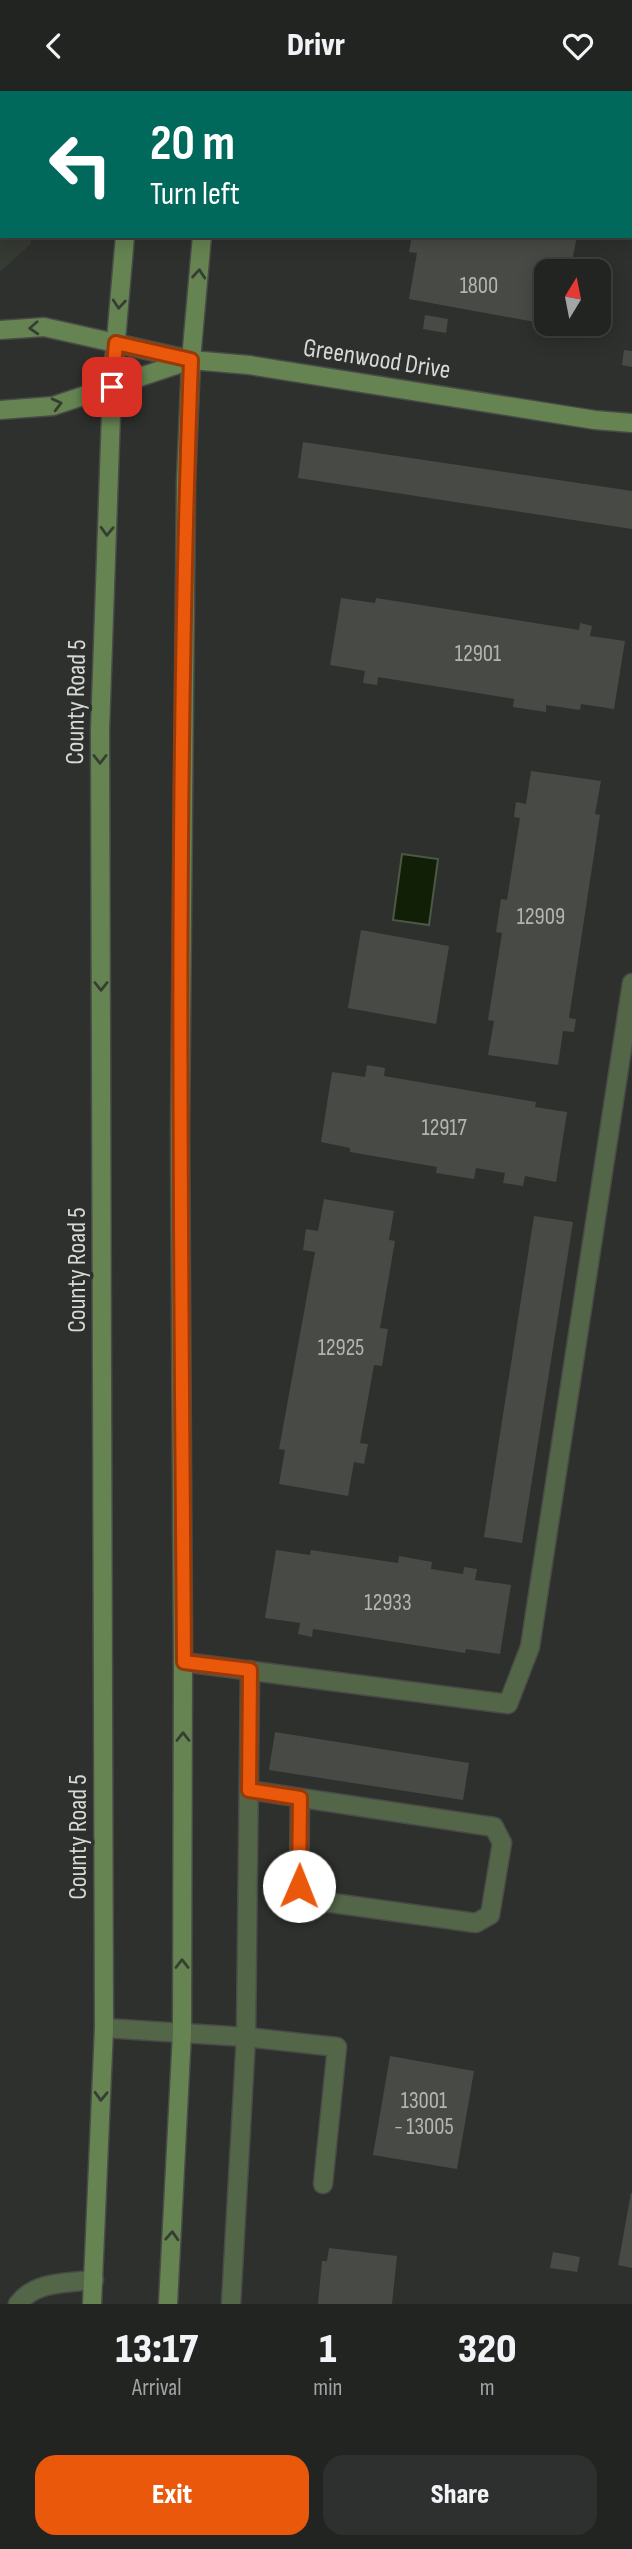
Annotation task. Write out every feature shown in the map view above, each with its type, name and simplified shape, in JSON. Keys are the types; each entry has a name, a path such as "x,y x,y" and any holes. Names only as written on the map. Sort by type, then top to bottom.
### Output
{"main road":[{"name":"County Road 5","path":"92,2304 104,2028 100,730 112,387 125,238"},
{"path":"169,2304 182,2033 184,1662 180,1117 186,481 191,360 202,238"},
{"name":"Greenwood Drive","path":"0,330 44,327 191,360 248,365 595,420 632,423"},
{"path":"0,410 53,406 191,360"}],"lane":[{"path":"184,1662 508,1704 530,1647 632,983"},
{"path":"232,2304 246,2037 250,1670"},
{"path":"249,1790 494,1827 502,1843 490,1915 475,1923 310,1900 299,1886 300,1798"},
{"path":"104,2028 246,2037 337,2047 323,2183"},
{"path":"18,2304 28,2291 44,2286 94,2280"}],"shaded area":[{"path":"0,238 31,238 31,244 0,272"},
{"path":"402,854 438,859 429,925 393,920"}],"building":[{"path":"412,238 577,238 572,259 534,259 534,322 409,299 417,253 409,252"},
{"path":"425,315 448,319 446,333 423,329"},
{"path":"624,350 632,351 632,367 622,365"},
{"path":"303,442 632,491 632,529 298,478"},
{"path":"341,598 375,603 376,598 579,630 580,623 592,626 590,636 625,641 614,709 581,704 580,710 546,705 546,712 513,707 514,699 378,677 377,685 363,683 365,671 330,665"},
{"path":"531,771 601,781 595,814 600,815 569,1018 576,1019 574,1032 563,1031 558,1065 488,1055 494,1021 488,1020 502,933 496,932 501,899 507,900 520,818 514,817 516,802 526,804"},
{"path":"361,930 449,946 436,1024 348,1008"},
{"path":"367,1065 385,1068 384,1076 536,1102 535,1107 567,1112 556,1182 525,1176 523,1186 503,1183 505,1173 476,1168 474,1179 436,1173 437,1167 350,1152 350,1148 321,1142 332,1072 365,1077"},
{"path":"324,1199 394,1211 389,1240 395,1241 380,1328 388,1329 382,1366 374,1365 360,1443 368,1444 364,1464 354,1462 348,1496 279,1484 285,1450 279,1449 315,1252 303,1250 306,1229 318,1231"},
{"path":"534,1216 573,1222 522,1543 484,1537"},
{"path":"276,1550 310,1555 311,1550 398,1563 399,1556 432,1562 431,1569 463,1574 464,1567 477,1569 475,1580 511,1585 500,1654 466,1649 465,1653 313,1629 312,1637 298,1634 300,1623 265,1618"},
{"path":"275,1732 469,1763 463,1800 269,1770"},
{"path":"390,2056 474,2071 457,2169 373,2155"},
{"path":"632,2193 632,2268 618,2265"},
{"path":"329,2248 397,2256 392,2304 318,2304 322,2261 327,2261"},
{"path":"553,2252 580,2257 577,2272 550,2268"}],"route":[{"path":"112,387 116,343 191,360 183,685 180,1131 184,1662 250,1670 249,1790 300,1798 299,1886"}]}
